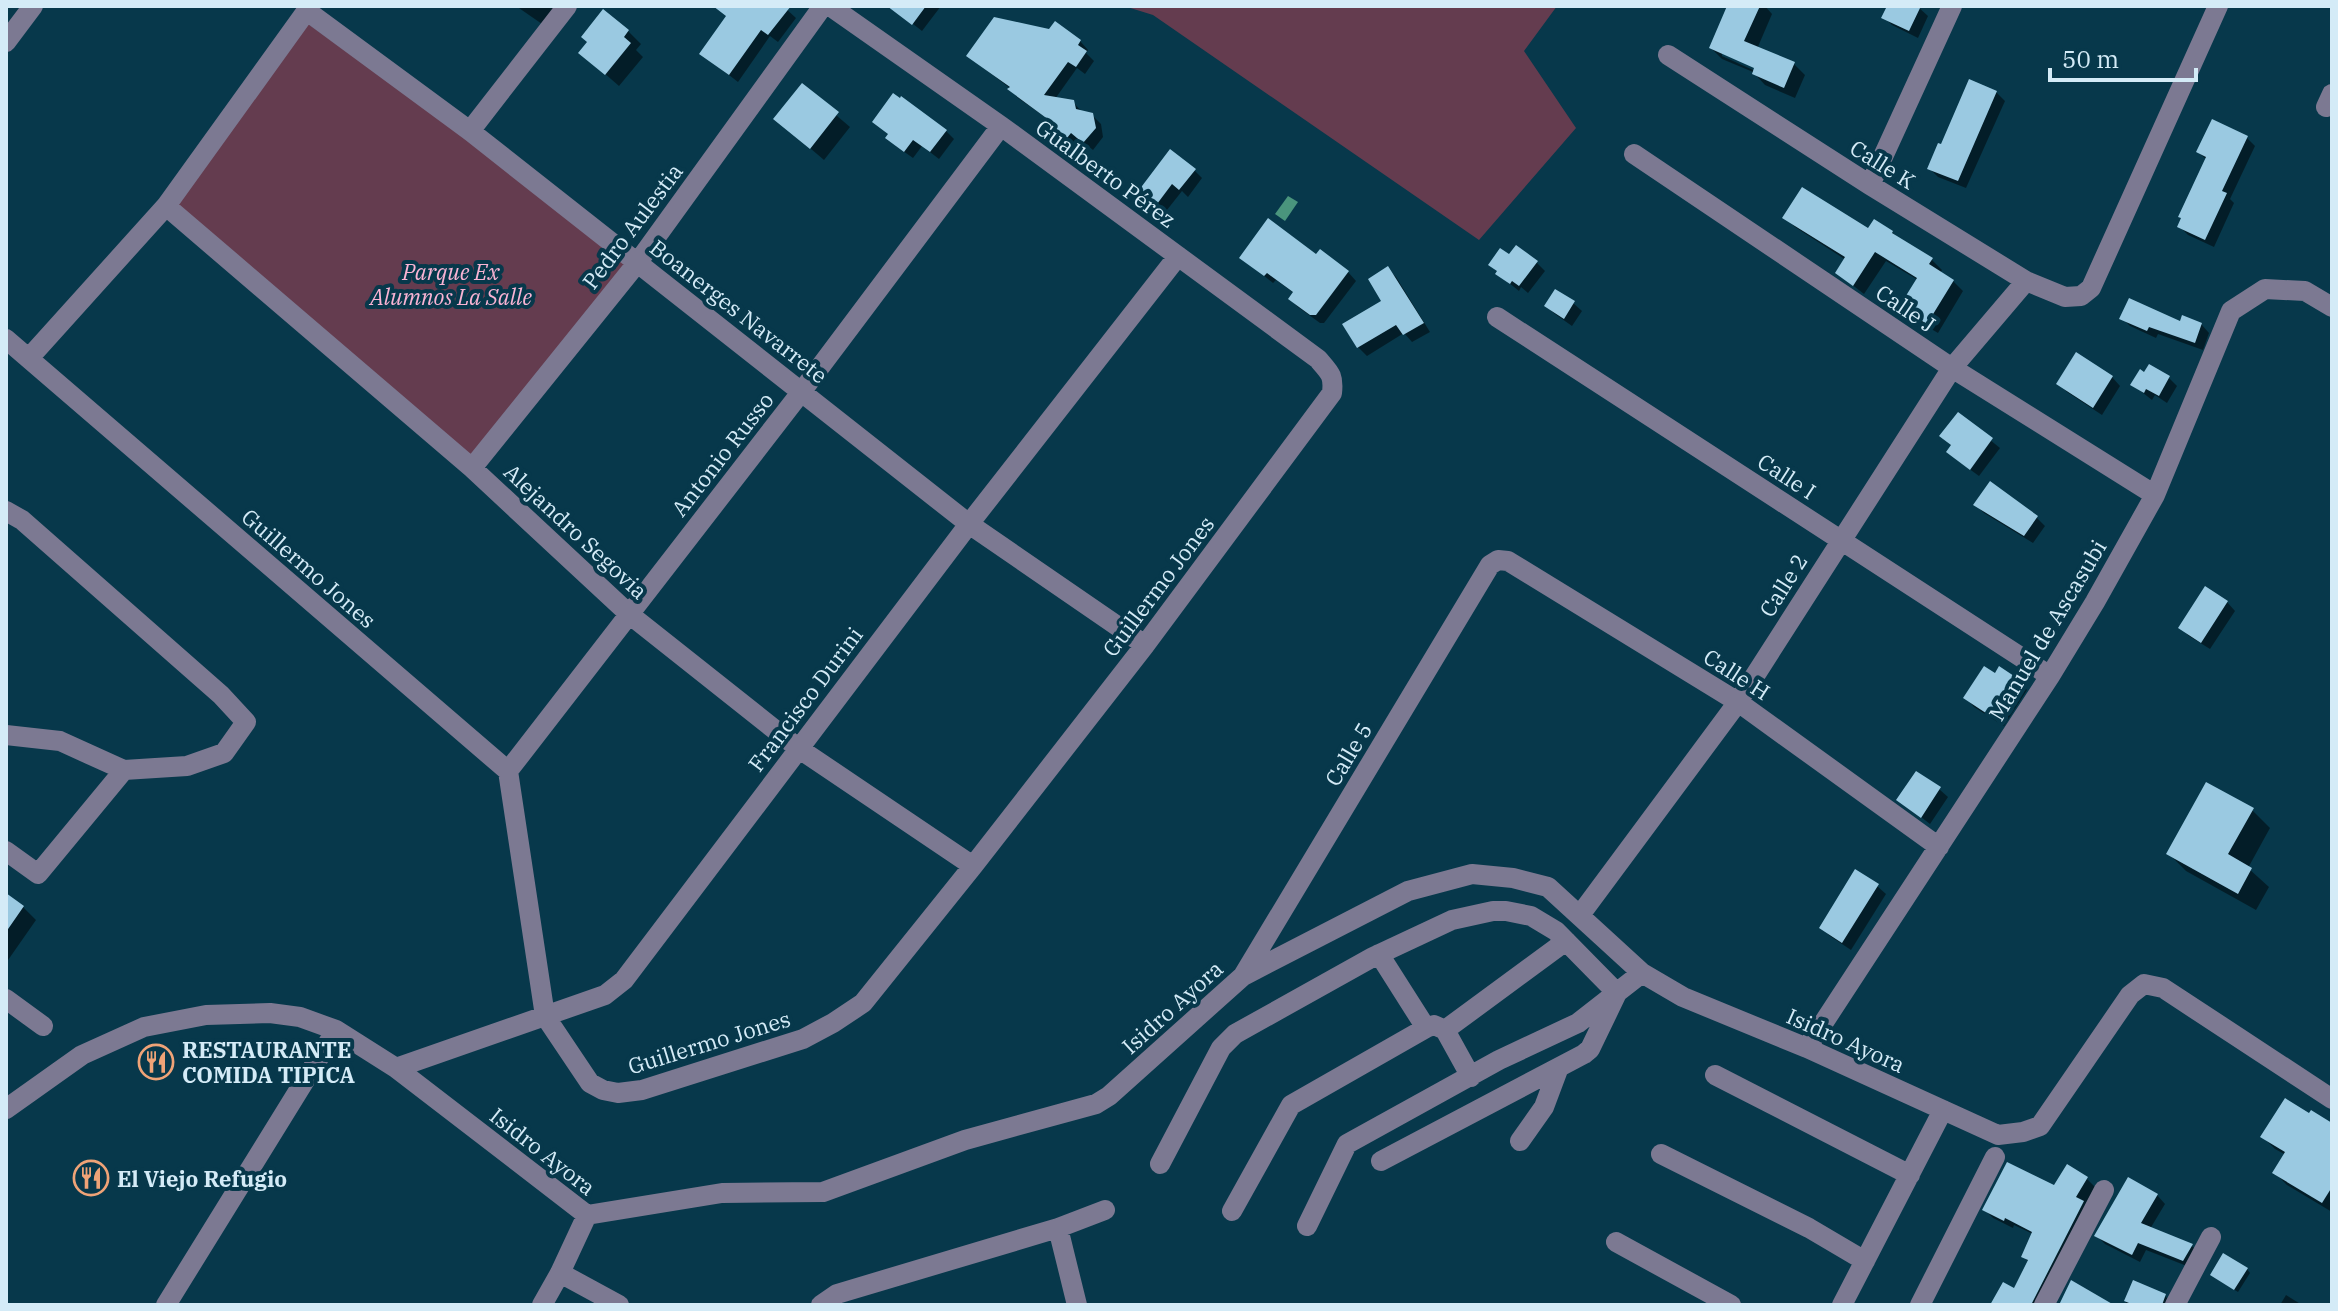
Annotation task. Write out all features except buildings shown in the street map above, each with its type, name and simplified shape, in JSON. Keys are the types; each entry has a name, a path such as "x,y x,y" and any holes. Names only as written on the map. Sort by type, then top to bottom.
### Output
{"street":[{"path":"6,42 33,6"},
{"path":"470,131 567,6"},
{"name":"Pedro Aulestia","path":"472,468 638,262 823,6"},
{"name":"Gualberto Pérez","path":"830,6 1001,126 1318,359 1331,372 1332,393"},
{"path":"1870,185 1952,6"},
{"name":"Calle K","path":"1668,55 2026,281 2065,297 2081,296 2091,288 2218,6"},
{"path":"29,358 166,206 308,8"},
{"name":"Boanerges Navarrete","path":"308,8 638,262 969,524 1145,645"},
{"name":"Antonio Russo","path":"508,771 802,391 1001,126"},
{"name":"Calle J","path":"1634,154 1952,368 2155,495"},
{"name":"Alejandro Segovia","path":"166,206 472,468 629,614 798,748 973,866"},
{"name":"Francisco Durini","path":"396,1068 605,995 624,980 969,524 1178,256"},
{"name":"Calle 2","path":"1580,915 1738,702 1952,368 2026,281"},
{"name":"Manuel de Ascasubi","path":"1807,1048 2095,602 2155,495 2231,311 2265,289 2305,291 2332,307"},
{"name":"Calle I","path":"1497,317 2050,676"},
{"name":"Guillermo Jones","path":"6,339 508,771 545,1016 590,1083 618,1093 642,1090 803,1039 863,1003 1145,645 1332,393"},
{"path":"6,511 22,520 221,695 246,722 224,753 187,766 124,770 60,741 6,735"},
{"name":"Calle H","path":"1498,560 1508,561 1738,702 1939,847"},
{"name":"Calle 5","path":"1243,976 1490,565 1498,560"},
{"path":"6,851 38,874 124,770"},
{"name":"Isidro Ayora","path":"6,1109 82,1055 144,1027 206,1015 270,1013 300,1017 336,1030 396,1068 587,1215 722,1193 823,1192 965,1140 1096,1104 1109,1096 1243,976 1408,891 1472,874 1513,878 1548,887 1642,973 1683,997 1807,1048 1998,1135 2040,1126 2130,995 2144,984 2163,988 2332,1099"},
{"path":"1160,1164 1215,1059 1229,1040 1379,954 1452,920 1493,911 1519,912 1531,916 1544,922 1566,941 1617,993"},
{"path":"1232,1211 1291,1105 1435,1029 1566,941"},
{"path":"1379,954 1471,1077"},
{"path":"1307,1226 1347,1144 1499,1060 1578,1023 1642,973"},
{"path":"1381,1161 1590,1049 1617,993"},
{"path":"6,999 43,1026"},
{"path":"166,1305 336,1030"},
{"path":"1520,1141 1544,1107 1559,1067"},
{"path":"1715,1075 1910,1175"},
{"path":"1842,1305 1943,1110"},
{"path":"1661,1154 1809,1228 1865,1261"},
{"path":"1920,1305 1995,1157"},
{"path":"2044,1305 2104,1190"},
{"path":"821,1305 837,1294 1058,1228 1105,1210"},
{"path":"542,1305 587,1215"},
{"path":"1058,1228 1077,1305"},
{"path":"2175,1305 2211,1237"},
{"path":"1616,1242 1731,1305"},
{"path":"560,1273 619,1305"}],"green space":[{"path":"1124,6 1557,6 1524,51 1576,128 1479,240 1153,15"},
{"name":"Parque Ex Alumnos La Salle","path":"307,23 638,262 472,468 166,206"}],"shaded area":[{"path":"1288,196 1298,202 1285,221 1275,214"}],"place":[{"name":"RESTAURANTE COMIDA TIPICA","path":"156,1062"},
{"name":"El Viejo Refugio","path":"91,1178"}]}
